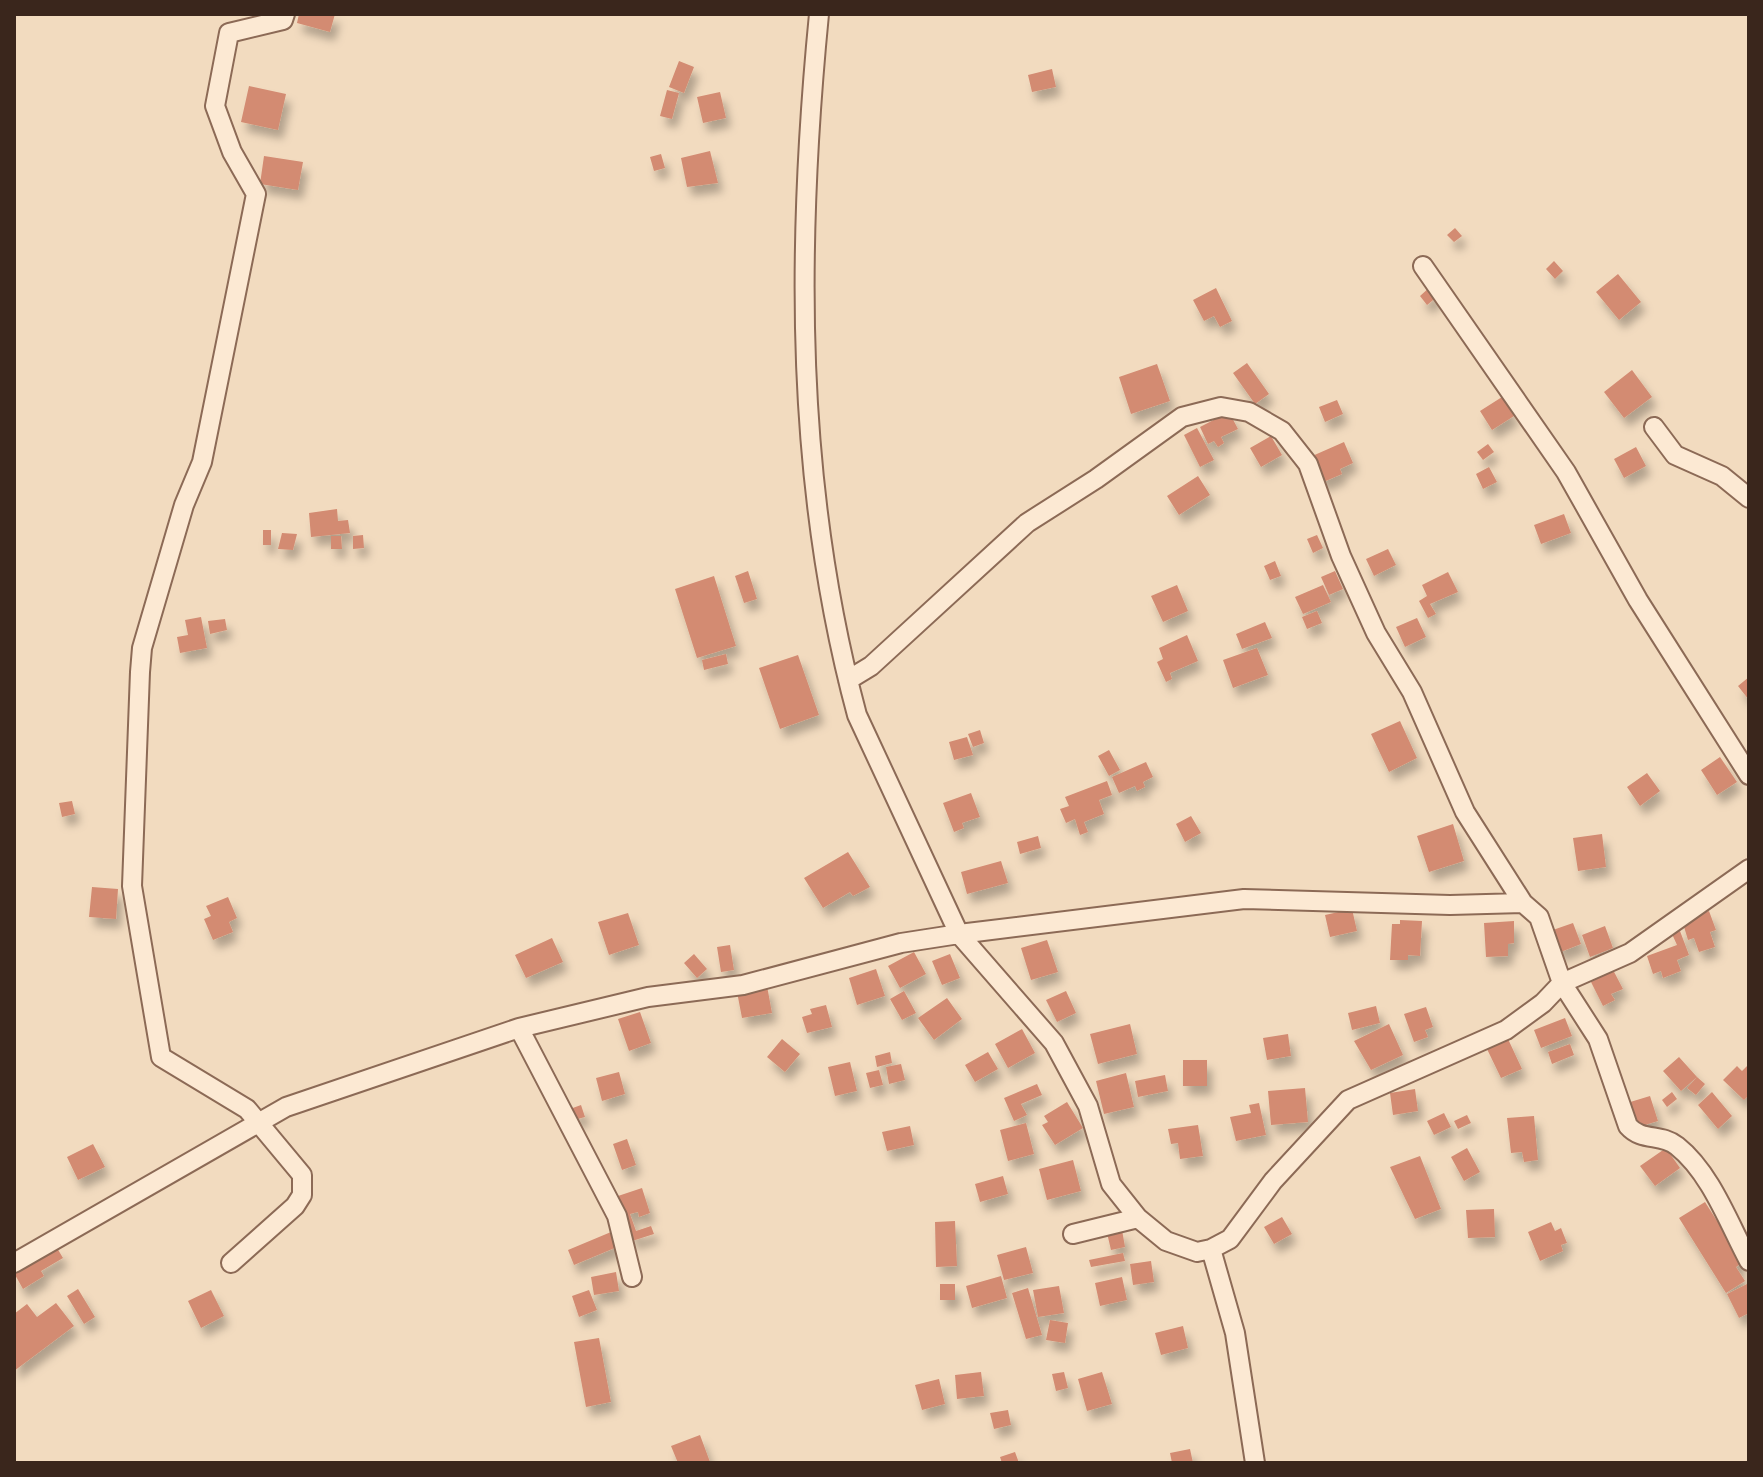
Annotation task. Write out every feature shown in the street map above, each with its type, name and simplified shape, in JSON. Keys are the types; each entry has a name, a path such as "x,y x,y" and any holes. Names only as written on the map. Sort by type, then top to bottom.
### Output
{"street":[{"path":"231,1263 295,1206 302,1195 302,1175 247,1109 161,1057 132,886 142,648 184,505 202,462 256,194 232,152 215,106 229,33 283,20 285,14"},
{"path":"819,14 803,304 806,405 813,490 857,715 959,934 1054,1043 1088,1106 1111,1184 1138,1218 1166,1241 1197,1252 1230,1239 1273,1181 1348,1100 1506,1030 1543,1003 1562,983 1630,953 1749,869"},
{"path":"1423,266 1566,472 1638,600 1749,775"},
{"path":"848,680 871,666 1027,523 1096,479 1182,417 1221,407 1249,412 1282,431 1308,464 1341,556 1376,633 1412,692 1465,812 1523,903 1539,917 1562,983 1598,1039 1628,1126 1637,1137 1676,1144 1703,1176 1749,1261"},
{"path":"1654,427 1675,455 1722,476 1749,498"},
{"path":"14,1263 286,1107 519,1028 648,997 743,985 901,943 1244,899 1450,905 1523,903"},
{"path":"519,1028 617,1216 632,1277"},
{"path":"1073,1234 1138,1218"},
{"path":"1211,1249 1235,1333 1255,1463"}],"building":[{"path":"299,14 335,14 330,32 297,23"},
{"path":"679,61 694,67 684,93 669,87"},
{"path":"1052,69 1056,87 1032,92 1028,75"},
{"path":"249,86 286,94 278,130 241,122"},
{"path":"667,90 679,93 672,119 660,116"},
{"path":"720,92 726,118 703,123 697,97"},
{"path":"710,151 718,183 687,187 681,158"},
{"path":"661,154 665,168 654,171 650,157"},
{"path":"264,156 303,162 298,190 260,184"},
{"path":"1455,228 1462,236 1454,242 1447,235"},
{"path":"1554,261 1563,271 1555,279 1546,269"},
{"path":"1618,274 1641,302 1619,320 1596,292"},
{"path":"1430,287 1438,296 1427,305 1420,296"},
{"path":"1216,288 1232,321 1220,327 1214,316 1204,321 1193,300"},
{"path":"1247,363 1269,394 1255,404 1233,373"},
{"path":"1157,364 1170,401 1131,414 1119,377"},
{"path":"1632,370 1652,397 1624,418 1604,392"},
{"path":"1502,397 1514,416 1492,430 1480,411"},
{"path":"1337,400 1343,414 1325,422 1319,407"},
{"path":"1229,412 1238,429 1221,437 1224,443 1218,447 1214,441 1208,444 1200,427"},
{"path":"1197,428 1214,460 1200,467 1184,435"},
{"path":"1271,436 1282,455 1261,467 1250,448"},
{"path":"1344,442 1353,463 1340,469 1342,474 1321,483 1310,457"},
{"path":"1488,444 1494,452 1483,460 1477,452"},
{"path":"1636,447 1646,466 1624,478 1614,459"},
{"path":"1489,467 1497,482 1483,489 1476,474"},
{"path":"1198,476 1210,495 1179,515 1167,496"},
{"path":"337,509 338,521 348,520 350,533 311,537 309,513"},
{"path":"1564,514 1571,533 1541,544 1534,525"},
{"path":"263,530 271,530 271,545 263,545"},
{"path":"282,533 297,534 293,550 278,549"},
{"path":"363,535 364,548 353,549 353,536"},
{"path":"1317,535 1323,548 1313,553 1307,539"},
{"path":"331,536 341,536 342,549 331,549"},
{"path":"1388,549 1396,565 1374,576 1366,559"},
{"path":"1275,561 1281,576 1270,580 1264,566"},
{"path":"748,571 757,599 744,603 735,576"},
{"path":"1335,571 1343,589 1329,595 1321,577"},
{"path":"1448,572 1458,592 1430,604 1436,614 1428,618 1419,601 1427,596 1422,585"},
{"path":"714,576 736,646 697,658 675,589"},
{"path":"1177,585 1188,611 1163,622 1151,596"},
{"path":"1323,585 1331,602 1303,614 1295,597"},
{"path":"1317,611 1322,623 1307,629 1302,617"},
{"path":"201,617 207,648 180,653 177,637 188,635 185,620"},
{"path":"1417,618 1426,637 1405,647 1396,627"},
{"path":"225,619 227,630 210,634 208,621"},
{"path":"1265,622 1272,638 1242,649 1236,634"},
{"path":"1187,635 1198,661 1170,673 1172,679 1166,682 1157,662 1163,659 1159,648"},
{"path":"1257,648 1268,675 1233,688 1223,660"},
{"path":"726,654 728,664 704,670 702,660"},
{"path":"798,655 819,715 780,729 759,668"},
{"path":"1749,677 1749,700 1738,686"},
{"path":"1400,721 1417,758 1389,772 1371,734"},
{"path":"980,730 984,743 973,747 968,734"},
{"path":"967,737 973,755 954,760 949,742"},
{"path":"1109,750 1120,770 1109,776 1098,756"},
{"path":"1720,757 1737,782 1717,795 1701,770"},
{"path":"1146,762 1153,777 1143,782 1145,787 1137,791 1135,786 1119,793 1112,777"},
{"path":"1647,773 1660,791 1640,806 1627,787"},
{"path":"1107,781 1112,795 1099,800 1104,814 1084,822 1088,832 1080,835 1075,819 1066,823 1060,809 1069,806 1065,797"},
{"path":"971,793 980,817 962,823 964,828 954,832 943,803"},
{"path":"72,801 75,814 62,817 59,803"},
{"path":"1191,816 1201,833 1185,842 1176,824"},
{"path":"1453,824 1464,861 1429,872 1417,836"},
{"path":"1602,834 1606,867 1578,871 1573,838"},
{"path":"1038,836 1041,848 1020,854 1017,842"},
{"path":"848,852 870,887 853,896 850,892 823,908 804,878"},
{"path":"1001,861 1008,883 967,894 961,872"},
{"path":"92,887 118,889 116,919 89,917"},
{"path":"228,897 237,918 229,922 233,932 213,940 204,919 211,916 206,906"},
{"path":"1352,909 1357,931 1330,937 1325,915"},
{"path":"1709,911 1716,930 1710,932 1715,947 1699,952 1694,938 1688,940 1682,920"},
{"path":"628,913 639,945 609,955 598,922"},
{"path":"1400,920 1422,921 1420,956 1408,955 1408,960 1390,960 1392,924 1400,924"},
{"path":"1514,921 1514,943 1508,944 1508,956 1486,957 1484,923"},
{"path":"1573,923 1581,944 1558,953 1550,931"},
{"path":"1605,926 1613,948 1590,957 1582,935"},
{"path":"1680,931 1689,955 1677,960 1681,971 1663,978 1661,971 1653,974 1647,956 1677,945 1672,934"},
{"path":"552,938 563,962 526,978 515,955"},
{"path":"1047,940 1058,972 1031,980 1021,948"},
{"path":"730,945 734,970 721,972 717,947"},
{"path":"914,952 926,974 900,988 888,966"},
{"path":"694,954 707,969 697,978 684,963"},
{"path":"950,954 960,978 942,985 932,961"},
{"path":"1612,968 1623,989 1611,994 1615,1000 1603,1006 1590,980"},
{"path":"876,969 885,996 857,1005 849,978"},
{"path":"767,986 772,1013 742,1018 737,992"},
{"path":"904,991 916,1013 902,1020 890,999"},
{"path":"1066,991 1076,1013 1057,1022 1046,1000"},
{"path":"947,998 962,1019 934,1040 918,1018"},
{"path":"826,1005 832,1027 807,1033 802,1017 812,1014 810,1009"},
{"path":"1376,1006 1380,1023 1352,1030 1348,1013"},
{"path":"1426,1007 1433,1027 1425,1030 1428,1037 1414,1042 1404,1014"},
{"path":"640,1012 651,1043 629,1051 618,1019"},
{"path":"1565,1018 1572,1036 1541,1048 1534,1030"},
{"path":"1130,1024 1137,1054 1098,1064 1090,1034"},
{"path":"1389,1024 1403,1055 1371,1070 1354,1041"},
{"path":"1022,1029 1035,1053 1008,1068 995,1044"},
{"path":"1288,1034 1291,1056 1267,1060 1263,1038"},
{"path":"782,1039 800,1054 785,1072 767,1057"},
{"path":"1508,1039 1522,1069 1501,1078 1487,1049"},
{"path":"1570,1044 1574,1055 1552,1064 1548,1052"},
{"path":"890,1052 892,1063 877,1067 875,1056"},
{"path":"988,1052 998,1069 975,1082 965,1065"},
{"path":"1679,1057 1697,1077 1681,1091 1663,1071"},
{"path":"1183,1060 1207,1060 1207,1086 1183,1086"},
{"path":"850,1062 857,1091 835,1096 828,1067"},
{"path":"901,1064 905,1080 889,1084 886,1067"},
{"path":"1749,1064 1749,1095 1744,1100 1723,1080 1737,1066 1742,1071"},
{"path":"879,1070 883,1085 870,1088 866,1073"},
{"path":"619,1072 625,1094 602,1101 596,1078"},
{"path":"1126,1073 1134,1107 1104,1114 1096,1081"},
{"path":"1165,1075 1168,1091 1138,1097 1135,1081"},
{"path":"1697,1077 1705,1084 1696,1095 1687,1088"},
{"path":"1037,1084 1042,1095 1021,1104 1027,1115 1014,1121 1004,1098"},
{"path":"1305,1088 1308,1122 1271,1125 1268,1091"},
{"path":"1415,1089 1418,1111 1393,1115 1390,1093"},
{"path":"1672,1092 1677,1099 1667,1107 1662,1100"},
{"path":"1712,1092 1732,1116 1718,1129 1698,1105"},
{"path":"1650,1096 1658,1121 1635,1128 1627,1103"},
{"path":"1067,1102 1083,1128 1055,1145 1042,1125 1048,1122 1044,1116"},
{"path":"1259,1103 1266,1135 1236,1141 1230,1117 1251,1113 1249,1105"},
{"path":"581,1105 585,1117 574,1120 570,1109"},
{"path":"1444,1113 1451,1127 1434,1135 1427,1121"},
{"path":"1467,1115 1471,1123 1458,1129 1454,1121"},
{"path":"1534,1116 1538,1160 1524,1162 1522,1152 1511,1153 1507,1118"},
{"path":"1026,1123 1034,1154 1008,1161 1000,1130"},
{"path":"1198,1125 1203,1156 1180,1159 1178,1143 1171,1144 1168,1129"},
{"path":"910,1126 914,1145 887,1151 882,1132"},
{"path":"627,1139 636,1165 622,1170 613,1144"},
{"path":"93,1144 105,1167 78,1180 67,1157"},
{"path":"1467,1148 1480,1172 1464,1181 1451,1157"},
{"path":"1666,1148 1680,1168 1655,1186 1640,1166"},
{"path":"1420,1156 1441,1209 1415,1219 1390,1167"},
{"path":"1073,1160 1081,1191 1047,1200 1039,1169"},
{"path":"1003,1176 1008,1194 980,1202 975,1184"},
{"path":"642,1188 650,1213 639,1217 638,1212 630,1214 636,1231 651,1226 654,1234 632,1241 618,1196"},
{"path":"1705,1202 1743,1262 1736,1267 1745,1281 1726,1293 1679,1218"},
{"path":"1494,1209 1495,1237 1468,1238 1466,1210"},
{"path":"1282,1217 1292,1234 1274,1244 1264,1227"},
{"path":"955,1221 957,1266 936,1267 935,1222"},
{"path":"1551,1222 1555,1231 1561,1228 1567,1243 1561,1245 1563,1251 1540,1261 1528,1232"},
{"path":"1122,1230 1125,1247 1111,1250 1107,1233"},
{"path":"611,1232 617,1247 574,1265 568,1250"},
{"path":"1026,1247 1033,1273 1004,1280 997,1255"},
{"path":"57,1248 63,1258 41,1271 44,1276 23,1289 14,1273"},
{"path":"1123,1253 1125,1261 1091,1267 1089,1260"},
{"path":"1151,1261 1154,1282 1133,1285 1130,1264"},
{"path":"616,1272 619,1291 594,1295 591,1277"},
{"path":"1001,1276 1007,1298 972,1308 966,1286"},
{"path":"1122,1277 1127,1300 1100,1306 1095,1283"},
{"path":"1749,1283 1749,1313 1739,1318 1727,1294"},
{"path":"940,1284 955,1284 955,1300 940,1300"},
{"path":"1059,1286 1064,1313 1038,1317 1033,1290"},
{"path":"1028,1288 1042,1335 1026,1339 1012,1293"},
{"path":"78,1289 95,1317 84,1324 67,1296"},
{"path":"211,1290 224,1316 201,1328 188,1301"},
{"path":"589,1290 597,1310 579,1317 572,1296"},
{"path":"56,1303 74,1326 14,1371 14,1314 27,1304 37,1317"},
{"path":"1050,1320 1068,1323 1065,1343 1046,1340"},
{"path":"1183,1326 1188,1348 1161,1355 1155,1333"},
{"path":"599,1338 611,1402 586,1407 574,1342"},
{"path":"981,1372 984,1396 957,1399 955,1375"},
{"path":"1064,1372 1068,1388 1056,1391 1052,1374"},
{"path":"1102,1372 1112,1404 1087,1411 1078,1379"},
{"path":"939,1379 945,1404 922,1410 915,1385"},
{"path":"1008,1410 1011,1425 994,1429 990,1413"},
{"path":"700,1435 710,1462 678,1463 671,1446"},
{"path":"1190,1449 1193,1463 1172,1463 1170,1453"},
{"path":"1015,1452 1019,1463 1002,1463 1000,1457"}]}
